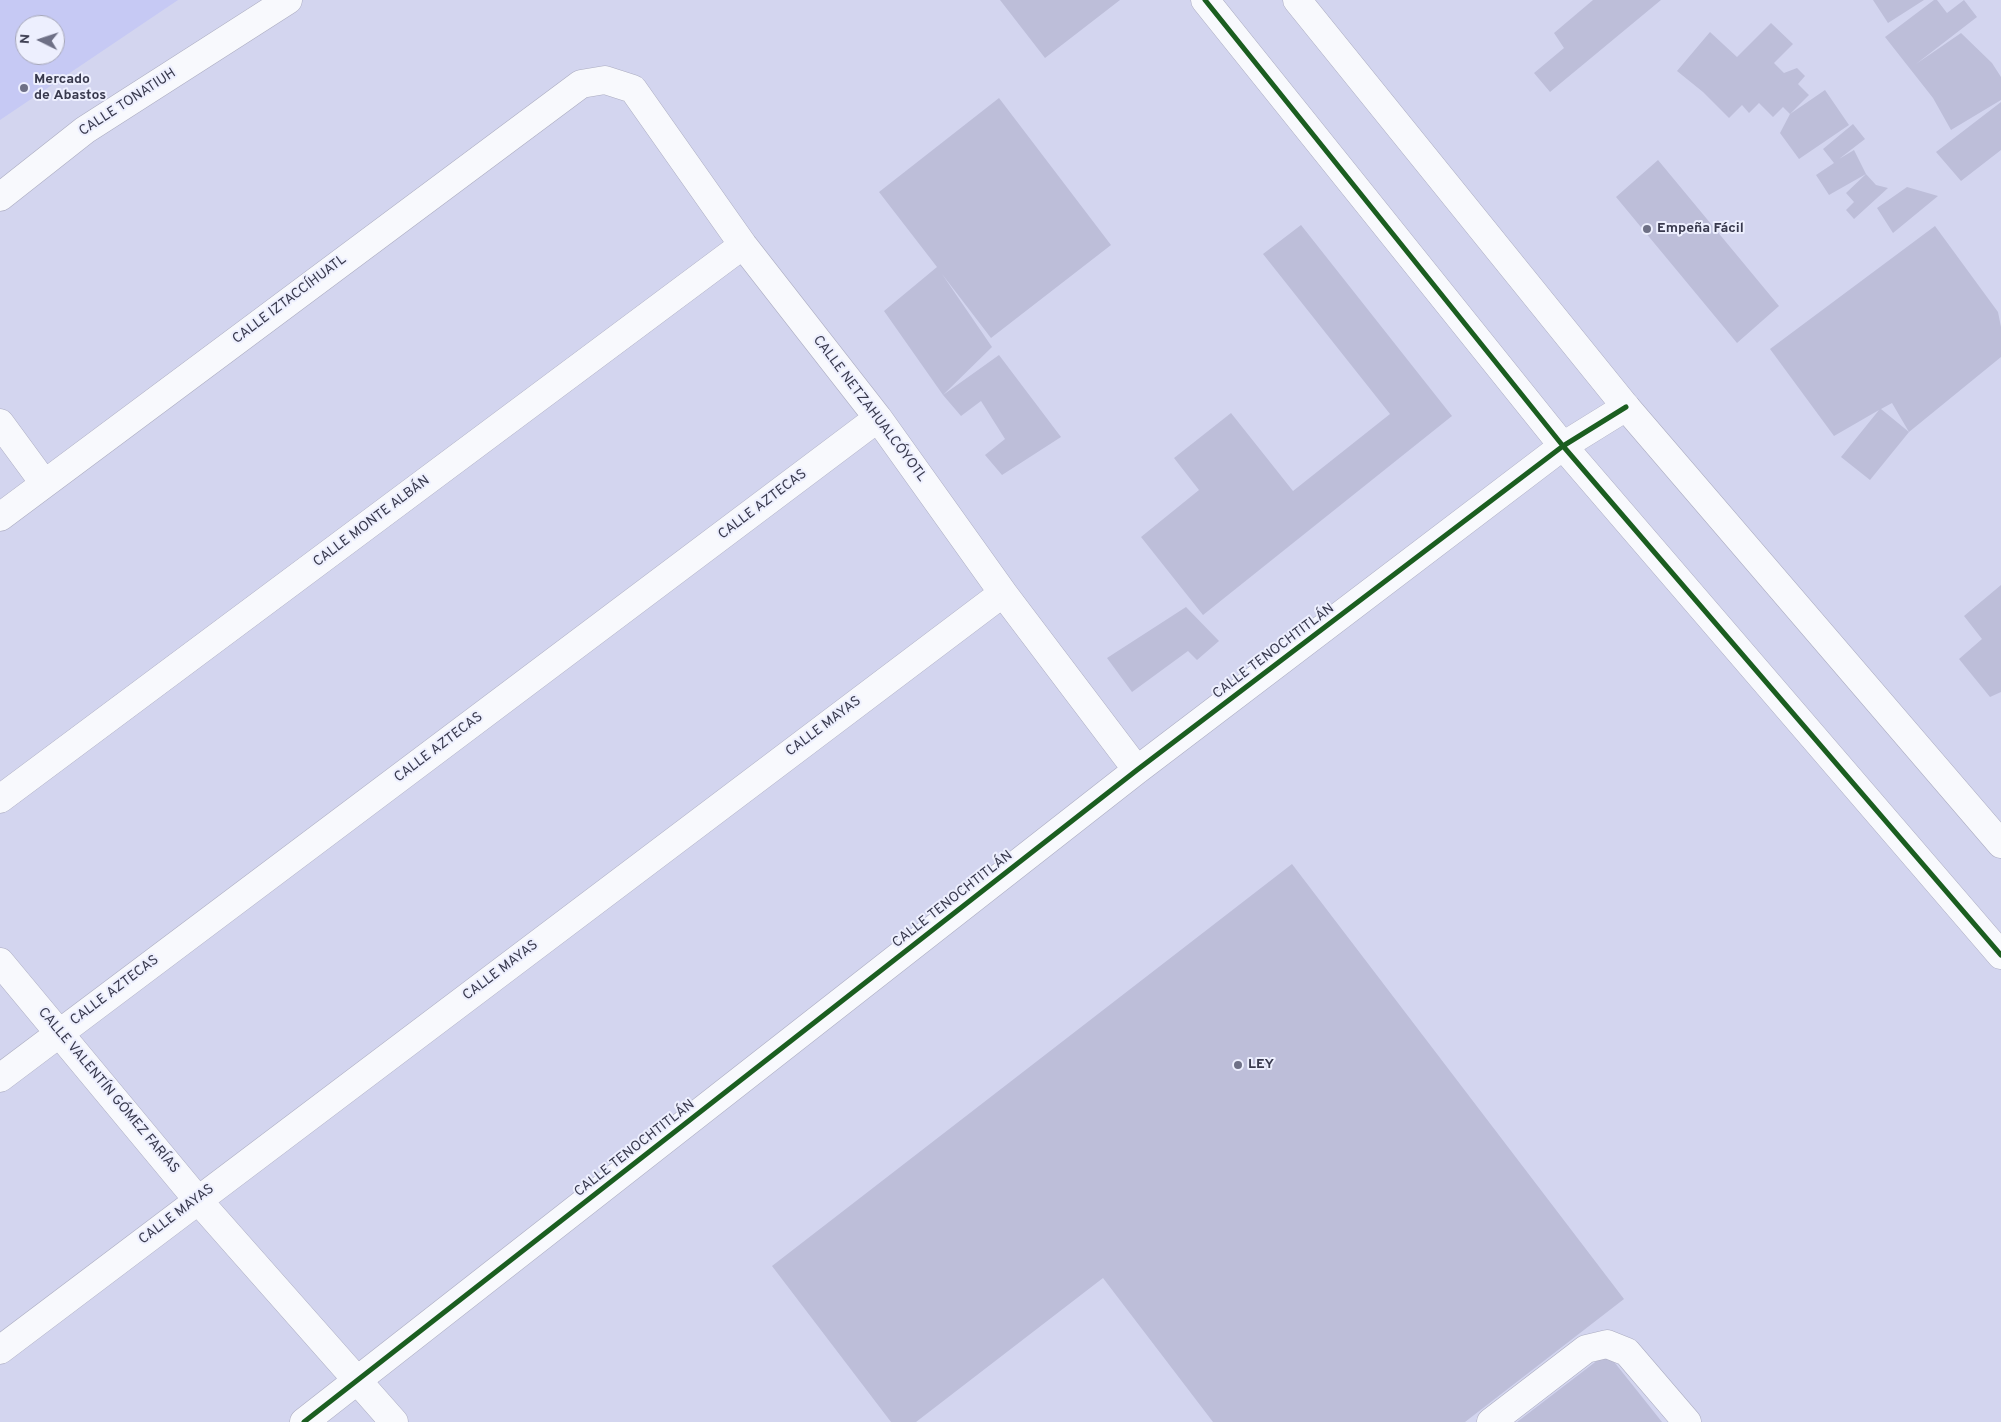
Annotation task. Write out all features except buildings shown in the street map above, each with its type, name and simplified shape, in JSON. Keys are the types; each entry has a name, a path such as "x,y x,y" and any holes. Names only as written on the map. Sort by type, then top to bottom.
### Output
{"street":[{"name":"CALLE TONATIUH","path":"0,197 85,130 288,0"},
{"path":"1205,0 1563,446 2001,955"},
{"path":"1297,0 1626,407 2001,844"},
{"name":"CALLE NETZAHUALCÓYOTL","path":"581,84 605,80 633,89 744,245 878,418 1003,593 1137,770"},
{"name":"CALLE IZTACCÍHUATL","path":"0,517 581,84"},
{"name":"CALLE MONTE ALBÁN","path":"0,799 744,245"},
{"name":"CALLE TENOCHTITLÁN","path":"304,1422 1137,770 1563,446 1626,407"},
{"name":"CALLE AZTECAS","path":"0,1078 878,418"},
{"path":"0,423 44,484"},
{"name":"CALLE MAYAS","path":"0,1350 197,1199 1003,593"},
{"name":"CALLE VALENTÍN GÓMEZ FARÍAS","path":"0,962 197,1199 359,1380 394,1422"},
{"path":"1491,1422 1586,1349 1607,1344 1627,1352 1687,1422"}],"shaded area":[{"name":"Mercado de Abastos","path":"0,0 178,0 0,120"}],"cycle path":[{"path":"1205,0 1563,446 2001,955"},
{"path":"304,1422 1137,770 1563,446 1626,407"}],"place":[{"name":"Mercado de Abastos","path":"24,88"},
{"name":"Empeña Fácil","path":"1647,229"},
{"name":"LEY","path":"1238,1065"}]}
